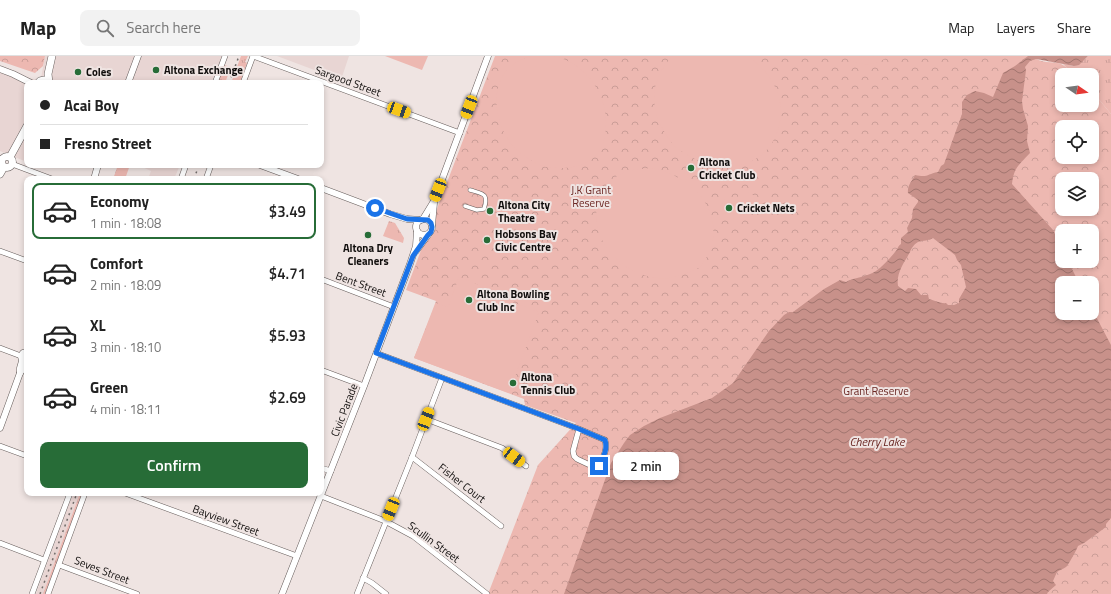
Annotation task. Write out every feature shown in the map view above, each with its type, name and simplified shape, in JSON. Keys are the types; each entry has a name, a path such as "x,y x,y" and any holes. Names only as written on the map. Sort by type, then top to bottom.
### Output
{"main road":[{"path":"45,80 51,56"},
{"path":"0,174 5,162 24,131"}],"street":[{"path":"129,80 138,56"},
{"path":"216,80 225,56"},
{"path":"244,80 253,56"},
{"name":"Sargood Street","path":"253,56 318,80"},
{"path":"417,230 418,222 422,220 434,201 488,56"},
{"path":"0,69 25,80"},
{"path":"13,74 36,80"},
{"name":"Sargood Street","path":"324,82 460,133"},
{"path":"5,162 44,176"},
{"path":"268,168 290,176"},
{"path":"324,189 390,214 407,219 428,220 432,225"},
{"path":"465,206 480,210 484,209 487,201 486,197 482,194 470,190"},
{"path":"390,214 407,222 420,234 428,235 431,232 434,201"},
{"name":"Civic Parade","path":"324,488 413,256 417,230"},
{"name":"Civic Parade","path":"413,256 428,235"},
{"path":"0,251 24,260"},
{"name":"Bent Street","path":"324,280 394,306"},
{"path":"0,348 24,357"},
{"path":"376,353 579,429 605,440 607,445 599,466 592,466 574,456 573,451 579,429"},
{"path":"0,428 24,360"},
{"path":"324,371 364,386"},
{"path":"357,594 442,378"},
{"path":"426,419 502,448 526,466"},
{"path":"0,446 24,455"},
{"name":"Fisher Court","path":"412,457 501,526"},
{"path":"324,469 331,471"},
{"path":"32,594 69,496"},
{"path":"48,594 84,496"},
{"name":"Bayview Street","path":"133,496 297,556"},
{"name":"Civic Parade","path":"282,594 321,496"},
{"name":"Scullin Street","path":"321,496 385,522 412,536 487,594"},
{"path":"0,543 44,560"},
{"name":"Seves Street","path":"59,564 137,594"},
{"path":"363,578 386,594"}],"shaded area":[{"path":"45,56 223,56 213,80 36,80 41,78"},
{"path":"277,56 349,56 341,80"},
{"path":"0,68 36,80 24,80 24,161 0,151"},
{"path":"144,168 179,168 175,176 149,176 151,171"},
{"path":"72,496 79,496 43,594 36,594"}],"green space":[{"path":"0,56 45,56 43,66 35,73 0,61"},
{"path":"241,56 248,56 245,62 247,63 241,80 232,80"},
{"path":"385,56 428,56 422,70"},
{"name":"Grant Reserve","path":"495,56 1033,56 1039,60 1063,65 1067,68 1055,68 1055,112 1099,112 1099,99 1111,114 1111,594 488,594 538,465 576,423 525,405 524,399 414,358 436,301 406,290 423,245 432,236 436,228 435,214"},
{"path":"532,56 553,56 564,59 584,72 598,90 605,112 606,124 603,143 600,150 594,157 579,166 552,168 543,166 519,152 510,143 506,136 497,112 496,99 498,88 502,77 509,68 519,61"},
{"path":"673,56 748,56 763,69 774,84 778,93 781,111 776,136 769,147 760,156 736,166 722,166 709,164 695,159 674,146 661,126 657,116 654,95 659,75"},
{"path":"844,56 868,58 889,56 872,64 861,64"},
{"path":"1088,56 1111,56 1111,114 1099,99 1099,68 1067,68 1063,64 1074,66"},
{"path":"224,65 231,67 226,80 218,80"},
{"path":"117,168 129,168 126,176 114,176"},
{"path":"652,168 676,177 692,187 707,206 712,221 712,245 703,263 696,269 673,277 658,278 644,275 619,261 609,251 601,239 597,225 596,211 600,197 610,182 625,172"},
{"name":"Cricket Nets","path":"749,192 759,200 741,224 719,208 725,199 733,203 741,193 743,195 735,205 739,208"},
{"path":"389,221 395,223 404,238 403,243 383,236"},
{"path":"459,277 512,298 512,302 539,312 509,393 414,358 436,303 448,307"},
{"path":"79,496 82,496 45,594 43,594"}],"water":[{"name":"Cherry Lake","path":"1028,56 1088,56 1079,65 1074,66 1036,59 1030,61 1025,67 1026,70 1022,101 1028,126 1027,141 1030,153 1016,170 1012,184 1053,230 1055,234 1055,268 1072,268 1076,276 1055,276 1055,320 1098,320 1111,345 1111,518 1106,524 1106,527 1078,546 1067,566 1057,572 1053,581 1056,585 1047,594 564,594 611,463 630,435 660,418 712,398 733,383 769,331 784,315 789,312 793,312 824,289 840,280 846,282 869,275 884,264 901,244 901,238 908,232 907,228 912,218 913,209 918,202 918,200 908,193 908,188 915,175 925,176 938,172 944,164 962,114 962,102 967,95 975,91 993,97 1003,73","holes":["933,238 955,255 961,265 966,287 959,299 959,303 948,305 946,303 929,299 928,295 921,295 916,289 908,288 905,291 898,286 898,277 901,268 912,248 918,242"]}],"railway":[{"path":"230,80 239,56"},
{"path":"195,176 198,168"},
{"path":"40,594 76,496"}],"place":[{"name":"Altona Exchange","path":"156,70"},
{"name":"Coles","path":"78,72"},
{"name":"Altona Cricket Club","path":"691,168"},
{"name":"Cricket Nets","path":"729,208"},
{"name":"Altona City Theatre","path":"490,211"},
{"name":"Altona Dry Cleaners","path":"368,235"},
{"name":"Hobsons Bay Civic Centre","path":"487,240"},
{"name":"Altona Bowling Club Inc","path":"469,300"},
{"name":"Altona Tennis Club","path":"513,383"}],"route":[{"path":"375,208 407,219 425,219 432,225 431,232 413,256 376,353 605,440 607,445 599,466"}],"park label":[{"name":"J.K Grant Reserve","path":"591,196"}]}
